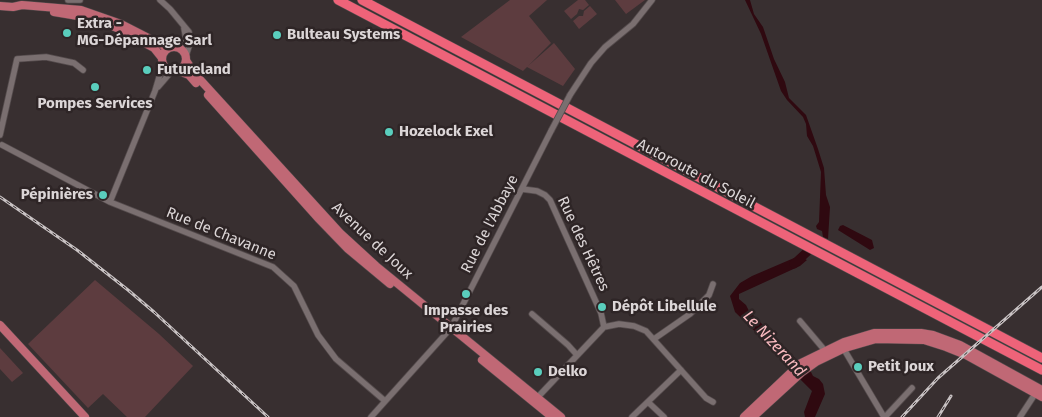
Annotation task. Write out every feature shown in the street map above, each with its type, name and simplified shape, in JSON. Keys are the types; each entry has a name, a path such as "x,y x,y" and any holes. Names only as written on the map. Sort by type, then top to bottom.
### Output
{"highway":[{"name":"Autoroute du Soleil","path":"338,0 1042,370"},
{"name":"Autoroute du Soleil","path":"362,0 1042,358"}],"main road":[{"path":"0,6 13,7 22,5 81,10 121,24 172,48 183,51 186,59 185,66 175,71 162,61 158,52 146,43 96,19 63,13 20,10 13,7"},
{"path":"162,61 164,52 172,48"},
{"name":"Avenue de Joux","path":"186,59 194,73 340,233 449,329"},
{"name":"Avenue de Joux","path":"175,71 192,78 348,249 449,329 535,400 552,417"},
{"path":"0,325 85,417"},
{"path":"744,417 804,366 860,336 874,333 921,333 933,335 960,346 1040,392"},
{"path":"753,417 793,375"},
{"name":"Avenue de Joux","path":"535,400 561,417"}],"street":[{"path":"68,0 80,0"},
{"path":"160,0 170,8 191,36 186,59"},
{"name":"Rue de l'Abbaye","path":"371,417 449,329 570,95 591,63 606,47 633,24 652,0"},
{"path":"172,48 184,43 186,39 184,26"},
{"path":"1,146 0,136 17,60 46,57 74,63 83,70"},
{"path":"110,202 156,91 162,61"},
{"path":"156,91 175,71"},
{"name":"Rue de Chavanne","path":"1,146 110,202 273,266 294,286 318,336 336,359 385,401"},
{"name":"Rue des Hêtres","path":"522,189 537,191 550,200 601,313 604,327"},
{"path":"654,339 690,314 709,294 713,284"},
{"path":"532,314 577,355"},
{"path":"800,321 826,353"},
{"path":"535,400 604,327 619,324 634,326 646,331 706,398 713,402"},
{"path":"842,346 885,417 912,388"},
{"path":"632,417 681,370"},
{"path":"1020,417 1040,392"},
{"path":"648,402 664,417"}],"shaded area":[{"path":"510,0 547,0 529,16 551,43 528,66 554,43 575,69 563,86 527,67 523,71 461,37"},
{"path":"578,0 585,0 589,5 583,10 579,9 577,14 571,19 564,11"},
{"path":"615,0 645,0 626,14"},
{"path":"590,6 597,14 579,29 573,21 579,16 583,16 584,11"},
{"path":"95,280 159,334 193,366 145,417 127,417 103,394 88,408 28,344"},
{"path":"0,348 23,373 12,382 0,369"}],"water":[{"path":"745,0 750,0 754,14 763,27 774,59 785,82 789,98 806,115 818,149 824,168 826,195 830,207 828,239 823,237 822,231 817,229 816,226 819,222 821,172 813,146 807,136 806,124 803,117 781,91 761,34"},
{"path":"843,225 872,240 874,248 870,250 838,230"},
{"path":"801,257 807,260 800,266 739,294 739,299 782,347 776,352 735,312 730,296 740,283 752,276 794,258"},
{"path":"805,370 811,372 823,384 825,394 815,417 805,417 804,412 812,391 798,377"}],"waterway":[{"name":"Le Nizerand","path":"794,264 807,252"},
{"name":"Le Nizerand","path":"772,342 802,371"}],"railway":[{"path":"0,197 77,250 128,290 268,417"},
{"path":"902,417 938,378 1042,287"},
{"path":"938,417 951,396"}],"place":[{"name":"Extra - MG-Dépannage Sarl","path":"67,33"},
{"name":"Bulteau Systems","path":"277,35"},
{"name":"Futureland","path":"147,70"},
{"name":"Pompes Services","path":"95,87"},
{"name":"Hozelock Exel","path":"389,132"},
{"name":"Pépinières","path":"103,195"},
{"name":"Impasse des Prairies","path":"466,294"},
{"name":"Dépôt Libellule","path":"602,307"},
{"name":"Petit Joux","path":"858,367"},
{"name":"Delko","path":"538,372"}]}
